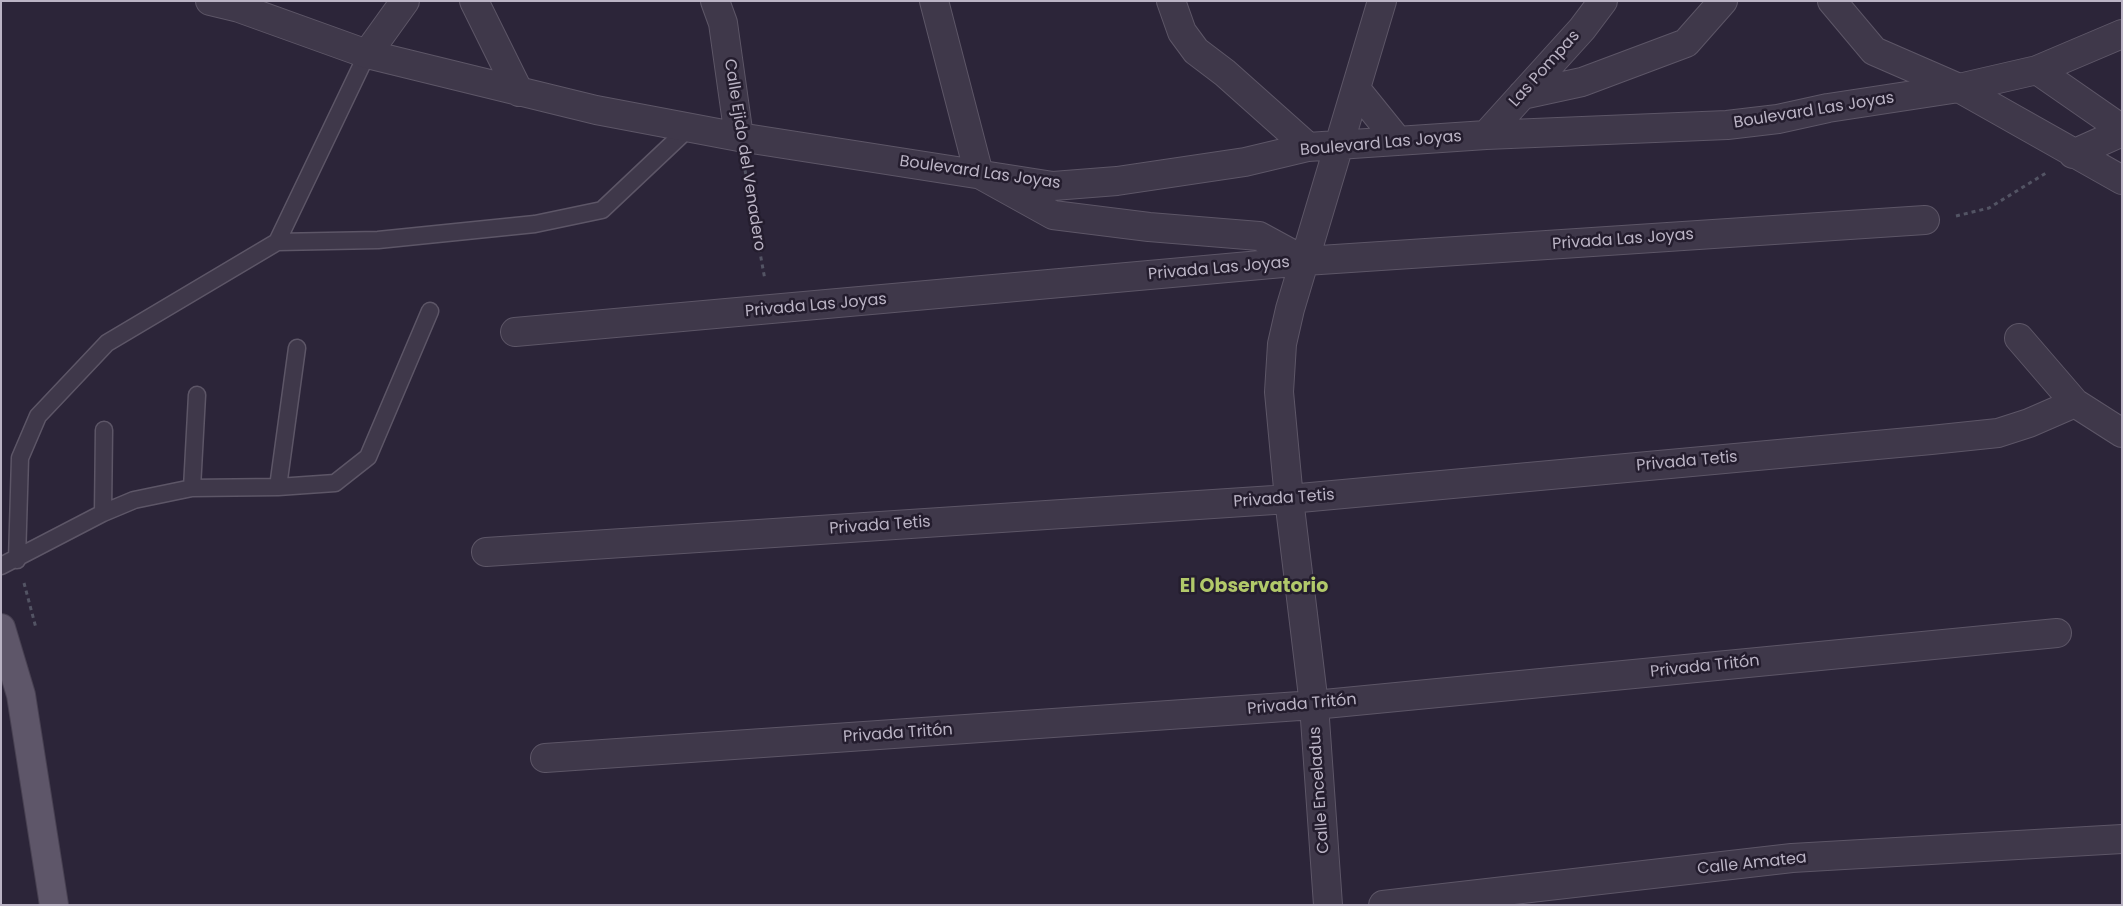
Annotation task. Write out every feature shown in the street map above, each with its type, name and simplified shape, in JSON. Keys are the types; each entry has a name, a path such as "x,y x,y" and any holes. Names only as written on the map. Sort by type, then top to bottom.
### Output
{"main road":[{"path":"1,628 21,695 54,905"}],"street":[{"name":"Boulevard Las Joyas","path":"210,1 236,4 368,54 519,92 739,136 1053,186 1117,181 1245,162 1308,147 1486,135 1727,125 1778,119 1828,108 1960,88 2037,70 2122,34"},
{"path":"368,54 405,1"},
{"path":"474,1 519,92"},
{"name":"Calle Ejido del Venadero","path":"715,1 723,23 739,136"},
{"path":"934,1 979,174 1054,215 1149,227 1259,236 1304,261"},
{"path":"1171,1 1182,32 1196,51 1225,73 1308,147"},
{"name":"Calle Enceladus","path":"1328,905 1314,704 1289,499 1279,392 1282,344 1304,261 1382,1"},
{"name":"Las Pompas","path":"1486,135 1582,29 1603,1"},
{"path":"1522,95 1582,82 1686,43 1723,1"},
{"path":"1832,1 1874,51 1960,88 2073,154 2122,180"},
{"path":"2037,70 2122,131 2073,154"},
{"path":"1356,89 1398,141"},
{"name":"Privada Las Joyas","path":"515,332 1304,261 1925,220"},
{"path":"2019,338 2075,403 2122,433"},
{"name":"Privada Tetis","path":"486,552 1289,499 1998,433 2029,423 2075,403"},
{"name":"Privada Tritón","path":"546,758 1314,704 2056,632"},
{"name":"Calle Amatea","path":"1383,905 1792,858 2122,838"}],"lane":[{"path":"277,242 368,54"},
{"path":"17,560 20,458 38,416 107,343 277,242 378,240 534,224 602,210 690,127"},
{"path":"1,566 17,560 103,513 134,500 192,488 278,487 335,483 368,457 430,311"},
{"path":"278,487 297,348"},
{"path":"192,488 197,395"},
{"path":"103,513 104,430"}],"path":[{"name":"Calle Ejido del Venadero","path":"739,136 771,310"},
{"path":"1925,220 1962,216 1989,208 2017,192 2073,154"}],"district":[{"name":"El Observatorio","path":"1254,587"}]}
